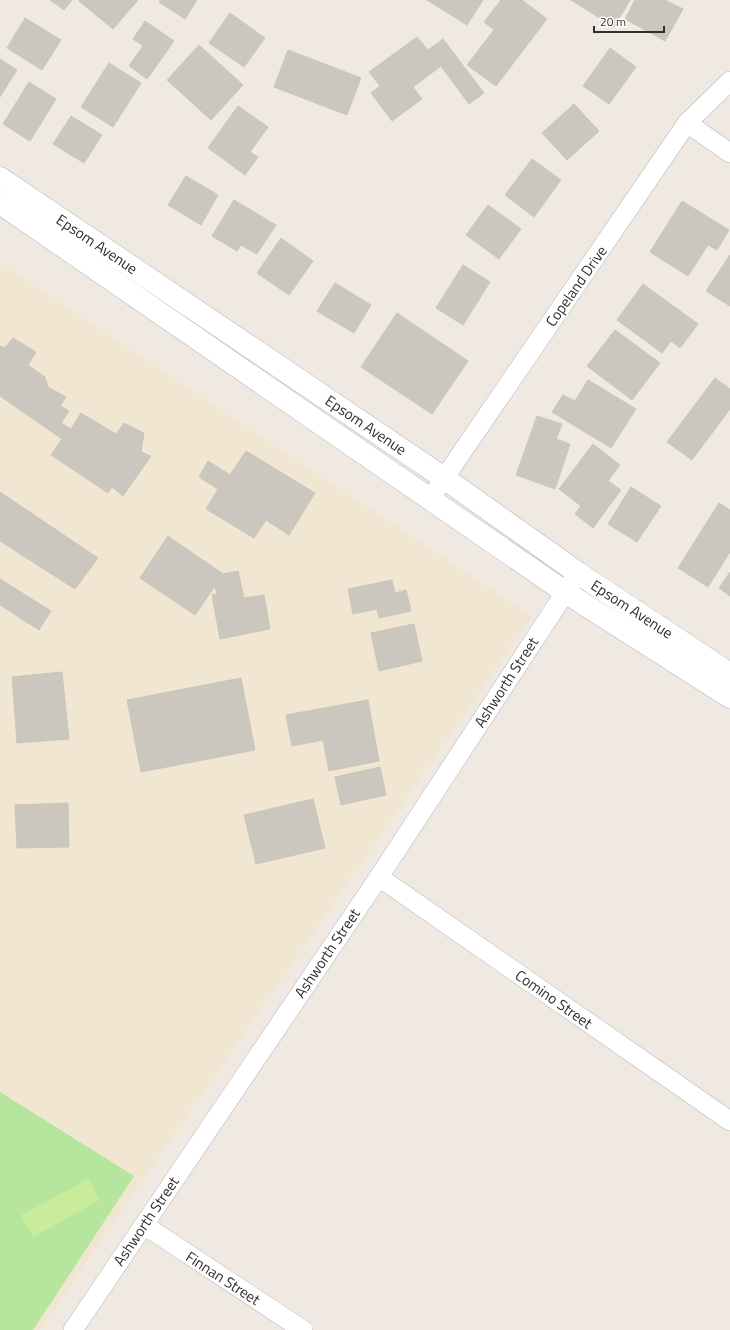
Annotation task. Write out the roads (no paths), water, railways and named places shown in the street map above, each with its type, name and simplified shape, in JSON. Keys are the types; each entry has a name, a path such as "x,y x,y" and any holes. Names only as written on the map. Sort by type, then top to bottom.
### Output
{"street":[{"name":"Copeland Drive","path":"430,499 687,123 730,81"},
{"path":"687,123 730,153"},
{"name":"Epsom Avenue","path":"0,178 444,478 578,573 730,674"},
{"name":"Epsom Avenue","path":"0,203 565,592 730,697"},
{"name":"Ashworth Street","path":"73,1330 379,876 578,573"},
{"name":"Comino Street","path":"379,876 730,1121"},
{"name":"Finnan Street","path":"144,1225 303,1330"}]}
